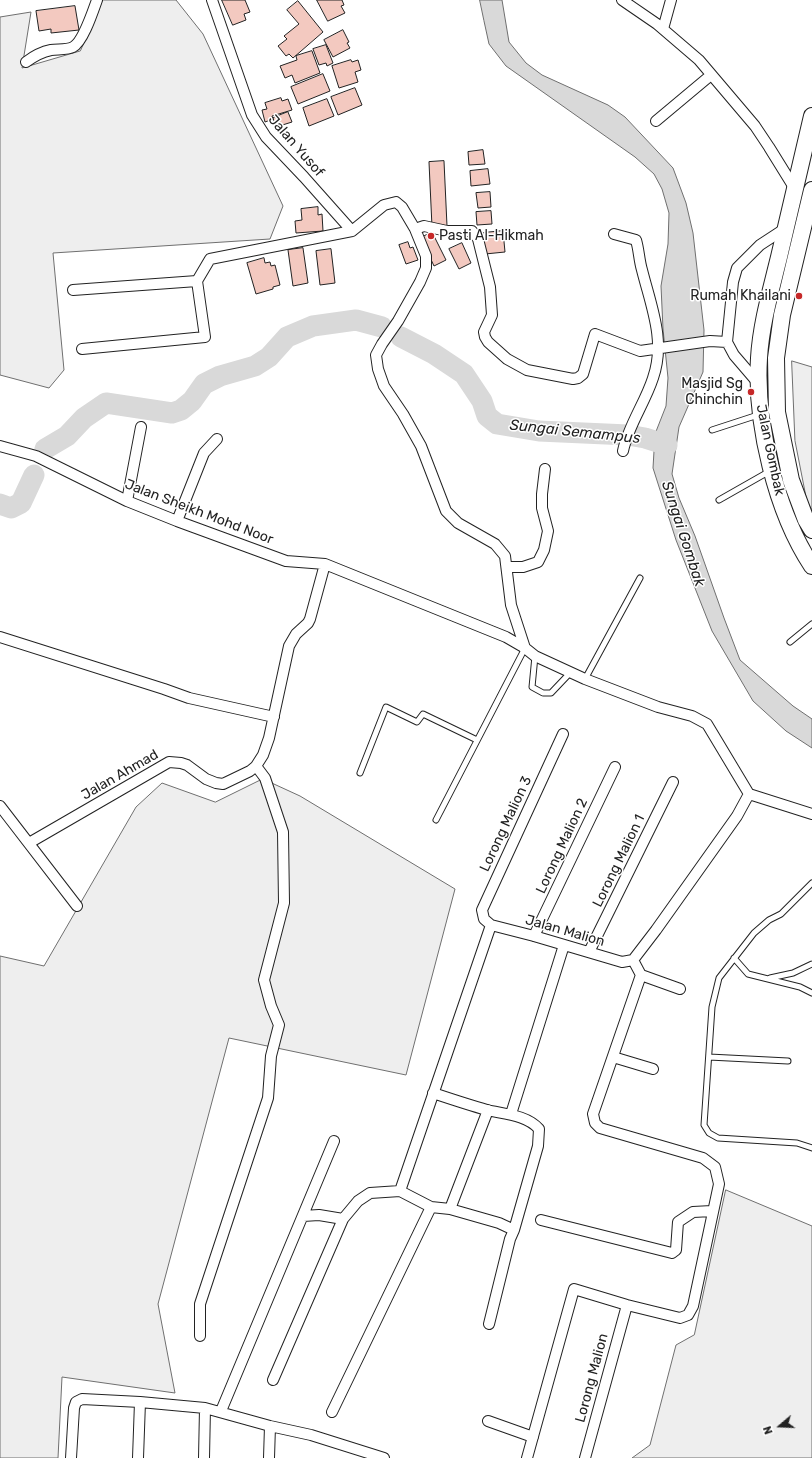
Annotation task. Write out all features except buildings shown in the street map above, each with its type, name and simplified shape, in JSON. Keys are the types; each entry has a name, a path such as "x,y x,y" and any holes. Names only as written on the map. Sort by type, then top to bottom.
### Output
{"main road":[{"name":"Jalan Gombak","path":"812,116 766,312 759,357 758,383 760,414 777,490 803,553 812,566"},
{"name":"Jalan Gombak","path":"812,190 782,315 776,358 777,412 791,480 806,520 812,530"}],"street":[{"path":"26,62 36,55 50,50 72,48 77,44 82,36 97,0"},
{"name":"Jalan Yusof","path":"212,0 252,115 266,137 352,231"},
{"path":"622,0 663,29 699,60 755,126 794,190"},
{"path":"663,29 672,0"},
{"path":"656,121 711,75"},
{"path":"82,349 205,337 197,281 210,258 352,231 384,205 396,202 402,206 415,229 426,256 426,268 420,282 398,321 376,355 378,369 384,386 421,446 446,511 458,523 495,544 505,556 511,605 525,648"},
{"path":"415,229 424,226 447,231 472,231 478,239 490,287 492,315 484,332 485,337 488,342 507,359 527,370 573,379 578,378 583,374 595,334 640,351 710,342 727,342"},
{"path":"758,383 734,355 727,342 733,282 737,268 760,246 786,228"},
{"path":"614,234 636,240 654,313 659,349 658,362 654,377 643,404 634,420 624,447"},
{"path":"73,290 197,281"},
{"path":"127,501 141,426"},
{"path":"177,521 204,453 217,439"},
{"name":"Jalan Sheikh Mohd Noor","path":"0,446 36,456 127,501 286,561 325,564 391,592 506,637 525,648 535,656 584,679 658,707 692,716 707,724 749,794"},
{"path":"507,567 523,567 538,562 544,550 548,531 542,508 545,469"},
{"path":"200,1336 200,1304 268,1098 271,1056 279,1025 271,1006 264,980 284,903 283,832 265,778 256,766 263,755 274,717 289,646 296,634 308,624 325,564"},
{"path":"0,637 189,698 274,717"},
{"name":"Lorong Malion 3","path":"490,925 484,919 482,910 563,734"},
{"name":"Jalan Ahmad","path":"29,843 169,762 187,765 206,779 216,783 227,782 250,771 256,766"},
{"name":"Lorong Malion 2","path":"534,936 615,767"},
{"name":"Lorong Malion 1","path":"590,952 673,782"},
{"path":"680,989 641,976 632,960 656,930 737,816 749,794 812,814"},
{"path":"0,806 77,906"},
{"path":"400,1191 490,925"},
{"name":"Jalan Malion","path":"490,925 534,936 622,962 632,960"},
{"path":"511,1114 564,945"},
{"path":"527,1458 574,1289 627,1305 680,1318 688,1315 693,1306 712,1211 719,1184 715,1167 703,1158 600,1128 595,1123 593,1114 641,976"},
{"path":"613,1057 653,1069"},
{"path":"433,1093 488,1110 511,1114 536,1125 539,1129 538,1146 514,1230 510,1239 489,1324"},
{"path":"450,1209 488,1110"},
{"path":"221,1412 334,1141"},
{"path":"273,1380 343,1220 358,1201 370,1193 400,1191 431,1206 450,1209 499,1223 514,1230"},
{"path":"332,1412 431,1206"},
{"path":"541,1220 672,1253 676,1250 678,1222 693,1212 712,1211"},
{"path":"303,1216 319,1215 343,1220"},
{"name":"Lorong Malion","path":"585,1458 627,1305"},
{"path":"71,1458 74,1408 76,1402 82,1399 140,1402 205,1408 270,1426 311,1435 384,1458"},
{"path":"138,1458 140,1402"},
{"path":"204,1458 205,1408"},
{"path":"488,1421 533,1437"},
{"path":"269,1458 270,1426"}],"lane":[{"path":"712,430 760,414"},
{"path":"719,500 772,470"},
{"path":"584,679 640,578"},
{"path":"790,642 812,624"},
{"path":"436,820 525,648"},
{"path":"535,656 532,687 544,693 551,693 570,673"},
{"path":"360,773 386,707 417,722 423,714 477,740"},
{"path":"812,883 781,914 769,920 754,933 719,978 712,1007 704,1125 709,1133 718,1138 797,1143 812,1148"},
{"path":"734,958 748,974 769,978 800,987 812,993"},
{"path":"769,978 793,973 812,964"},
{"path":"709,1057 788,1061"}],"shaded area":[{"path":"103,0 176,0 203,34 283,206 270,239 53,253 64,370 49,388 0,375 0,17 31,12 22,68 80,51"},
{"path":"792,361 812,367 812,510 807,502 795,441"},
{"path":"263,779 300,796 455,889 406,1075 229,1038 158,1304 175,1393 62,1377 58,1458 0,1458 0,956 44,966 136,807 162,783 215,802"},
{"path":"726,1190 812,1226 812,1458 632,1458 650,1445 676,1345 694,1335"}],"water":[{"name":"Sungai Gombak","path":"480,0 502,0 509,42 526,63 542,75 608,105 625,117 673,168 686,203 693,233 704,330 703,372 679,427 672,474 679,498 695,536 740,660 793,706 812,719 812,748 786,731 753,701 712,631 676,540 653,468 655,434 666,406 668,378 663,329 661,286 668,244 669,213 662,189 654,174 635,157 506,66 489,44"}],"waterway":[{"name":"Sungai Semampus","path":"45,449 67,436 84,418 106,403 172,413 181,410 192,401 204,384 220,376 255,366 269,357 287,337 313,326 356,320 382,327"},
{"name":"Sungai Semampus","path":"401,337 434,354 464,374 482,401 487,416 497,424 539,431 628,435 645,438 667,445"},
{"name":"Sungai Semampus","path":"0,504 11,508 21,503 34,475"}],"place":[{"name":"Pasti Al-Hikmah","path":"431,236"},
{"name":"Rumah Khailani","path":"799,296"},
{"name":"Masjid Sg Chinchin","path":"751,392"}]}
